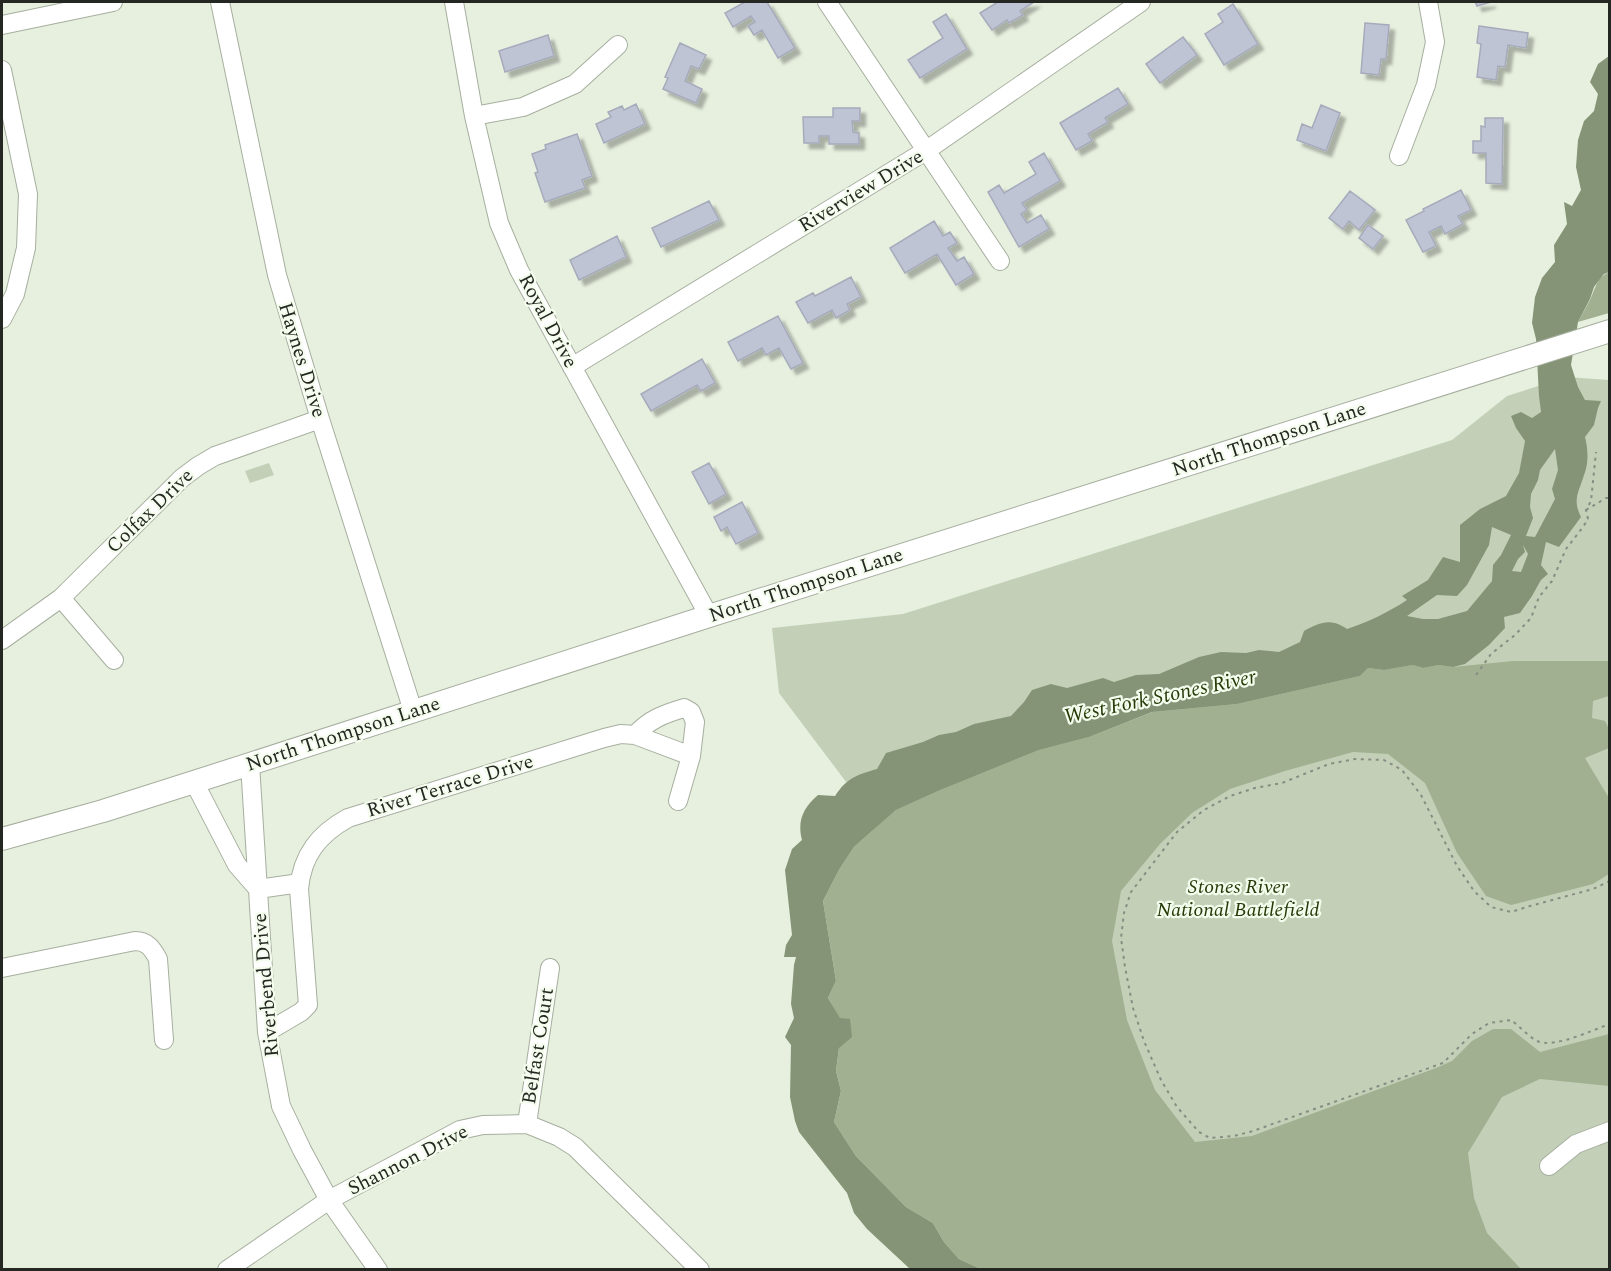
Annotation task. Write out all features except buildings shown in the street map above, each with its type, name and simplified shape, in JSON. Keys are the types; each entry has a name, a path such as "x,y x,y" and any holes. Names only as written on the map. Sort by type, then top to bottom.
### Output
{"main road":[{"name":"North Thompson Lane","path":"2,839 103,811 709,616 1610,331"}],"street":[{"path":"2,24 112,2"},
{"name":"Haynes Drive","path":"220,2 277,275 320,419 413,711"},
{"name":"Royal Drive","path":"454,2 474,116 499,223 519,270 709,616"},
{"path":"827,2 1000,261"},
{"name":"Riverview Drive","path":"572,367 927,150 1142,2"},
{"path":"1400,156 1426,85 1435,42 1428,2"},
{"path":"474,116 523,107 575,84 618,45"},
{"path":"2,70 28,194 26,248 15,294 2,319"},
{"name":"Colfax Drive","path":"2,640 61,598 182,478 198,466 215,456 320,419"},
{"path":"61,598 114,660"},
{"path":"634,735 662,715 684,708 691,712 695,722 691,756 678,801"},
{"name":"River Terrace Drive","path":"267,1032 302,1012 308,1005 301,871 306,858 326,832 348,818 621,734 634,735 691,756"},
{"name":"Riverbend Drive","path":"250,764 267,1032 281,1106 329,1200 378,1269"},
{"name":"Riverbend Drive","path":"194,782 237,865 258,889"},
{"path":"258,889 300,883"},
{"path":"2,968 143,941 152,948 158,959 164,1040"},
{"name":"Belfast Court","path":"526,1124 550,968"},
{"name":"Shannon Drive","path":"227,1269 329,1200 460,1130 483,1125 526,1124 558,1137 574,1147 699,1269"},
{"path":"1549,1166 1576,1144 1610,1131"}],"path":[{"path":"1476,675 1491,654 1515,635 1531,618 1539,597 1552,581 1566,549 1588,519 1586,511 1591,501 1596,452"},
{"path":"1586,511 1606,498 1610,498"},
{"path":"1610,881 1593,889 1511,912 1491,907 1474,891 1457,866 1421,795 1402,770 1384,760 1355,759 1329,764 1282,783 1230,796 1204,810 1177,832 1131,892 1124,913 1121,938 1133,1008 1161,1080 1177,1107 1199,1132 1210,1138 1234,1136 1253,1131 1443,1063 1472,1034 1489,1023 1510,1020 1538,1041 1553,1042 1569,1040 1610,1024"}],"green space":[{"name":"Stones River National Battlefield","path":"1567,377 1609,380 1609,1269 999,1269 871,815 779,693 772,628 903,614 1452,440 1507,396"},
{"path":"269,463 274,475 250,483 245,471"}],"shaded area":[{"path":"1609,272 1609,313 1578,322 1599,280"},
{"path":"1513,661 1609,661 1609,696 1593,701 1592,718 1605,721 1609,729 1609,748 1585,758 1609,798 1609,874 1593,884 1511,905 1486,896 1457,853 1425,783 1388,754 1353,752 1230,789 1192,813 1160,844 1121,891 1112,941 1127,1020 1155,1090 1195,1142 1252,1136 1436,1068 1452,1061 1472,1041 1493,1029 1511,1029 1540,1052 1609,1034 1609,1086 1540,1079 1502,1097 1468,1153 1474,1198 1487,1233 1521,1269 981,1270 959,1259 944,1242 933,1223 906,1207 856,1156 834,1122 841,1091 836,1071 840,1019 828,998 836,981 823,901 854,847 896,810 1039,750 1089,737 1153,712 1237,704 1360,676 1368,668 1384,670 1413,665 1423,668 1439,665 1453,667"}],"water":[{"name":"West Fork Stones River","path":"1609,56 1609,272 1604,274 1594,287 1578,322 1571,365 1585,400 1601,401 1594,425 1585,437 1587,466 1577,500 1581,517 1559,547 1546,542 1541,565 1548,574 1541,580 1520,613 1504,617 1505,628 1489,645 1465,664 1453,667 1439,665 1423,668 1413,665 1384,670 1368,668 1360,676 1237,704 1152,712 1089,737 1039,750 896,810 854,847 839,870 823,901 836,981 828,998 840,1018 850,1019 852,1037 839,1048 836,1071 841,1091 834,1122 856,1156 906,1207 933,1223 944,1242 959,1259 980,1269 910,1269 867,1229 854,1213 847,1193 799,1132 795,1121 790,1097 791,1045 785,1037 794,1018 791,1004 796,957 784,957 786,945 792,935 785,870 792,849 802,840 800,827 802,815 818,795 835,796 853,778 877,769 886,753 939,735 956,732 974,724 1011,716 1032,690 1051,684 1067,688 1103,678 1114,682 1136,675 1159,674 1199,657 1221,652 1246,653 1259,650 1279,652 1300,642 1304,631 1315,625 1331,622 1347,629 1393,609 1407,600 1402,596 1428,580 1443,557 1460,562 1460,525 1480,509 1506,496 1519,473 1525,441 1511,416 1521,412 1532,418 1541,412 1536,339 1532,323 1535,297 1542,278 1555,262 1554,245 1567,224 1564,202 1572,206 1581,190 1576,167 1578,140 1584,121 1594,111 1598,94 1590,82 1598,64","holes":["1555,449 1558,470 1552,489 1555,499 1535,537 1526,536 1533,518 1530,507 1531,494 1540,470","1492,527 1511,535 1493,565 1492,581 1467,611 1438,619 1407,616 1437,595 1457,596 1467,585 1489,545","1523,545 1528,554 1521,572 1512,571 1518,559 1525,552"]}]}
